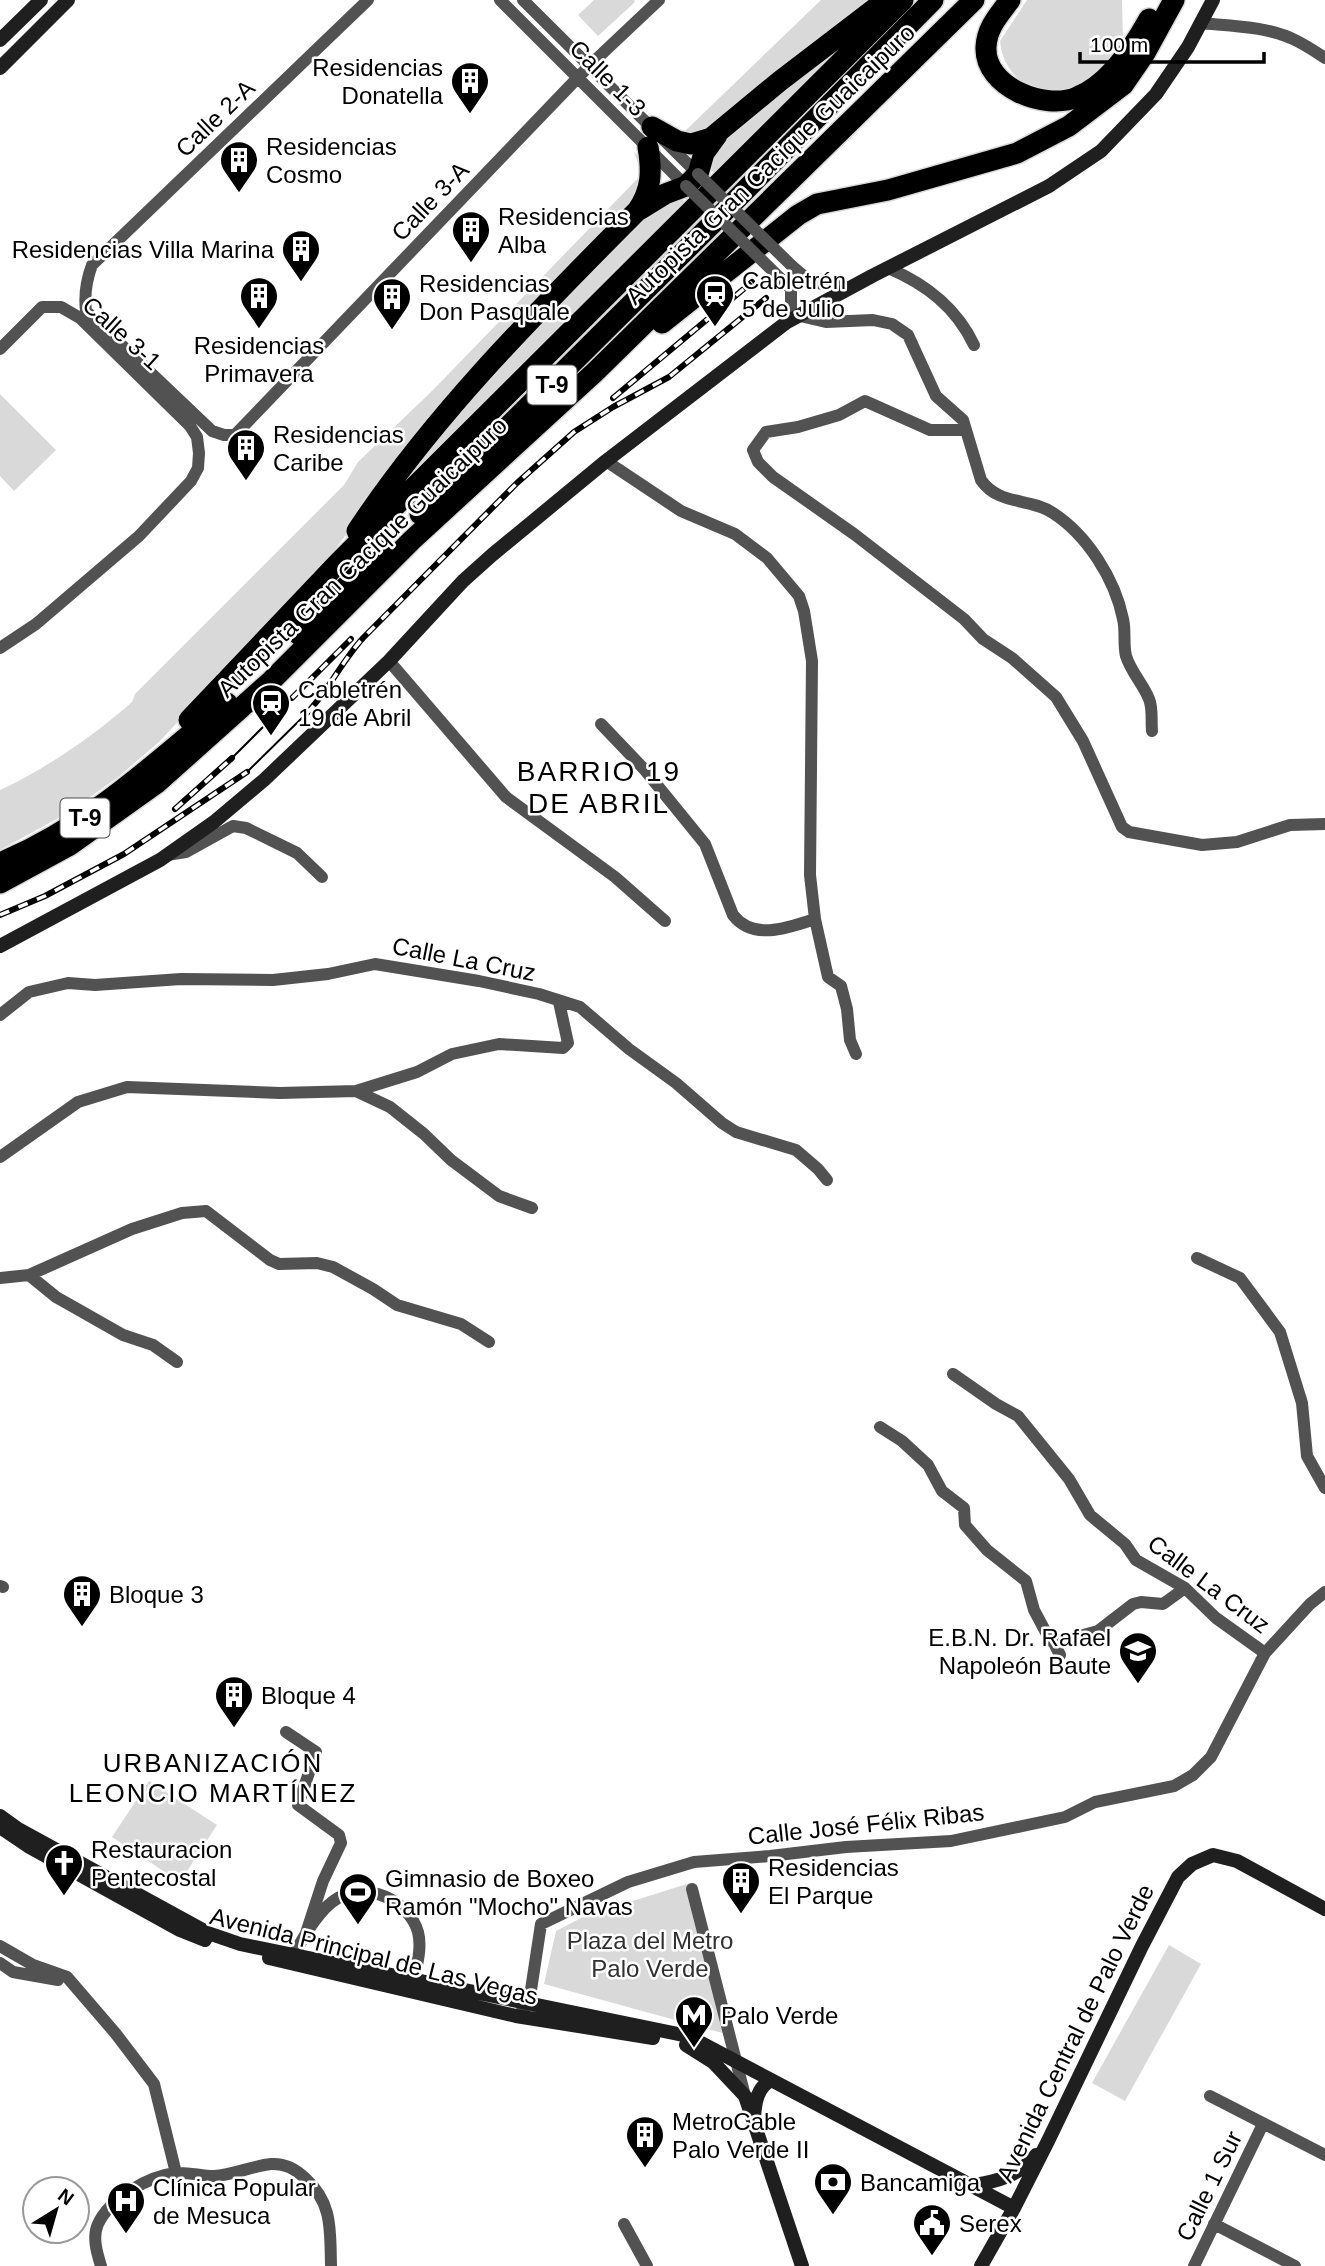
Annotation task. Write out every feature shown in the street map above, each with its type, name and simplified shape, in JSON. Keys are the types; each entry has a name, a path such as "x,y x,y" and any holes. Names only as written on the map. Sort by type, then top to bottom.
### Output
{"highway":[{"path":"338,563 369,513 400,471 475,379 535,313 637,211 645,199 651,176 650,137 691,144 712,138 780,81 886,0"},
{"path":"161,759 178,731 338,563 903,0"},
{"name":"Autopista Gran Cacique Guaicaipuro","path":"0,863 20,855 96,811 256,679 342,589 626,311 933,0"},
{"name":"Autopista Gran Cacique Guaicaipuro","path":"0,883 71,845 157,783 271,681 412,540 565,401 974,0"},
{"path":"1010,0 990,27 986,48 989,63 1001,79 1019,92 1036,99 1064,101 1084,94 1110,73 1137,38 1158,0"},
{"path":"565,401 778,231 817,204 888,190 1017,153 1069,126 1123,85 1145,54 1174,0"},
{"path":"637,211 692,180 704,153 719,132"}],"street":[{"path":"0,40 41,0"},
{"path":"0,68 68,0"},
{"name":"Calle 2-A","path":"235,435 212,431 86,311 84,296 87,280 92,265 368,0"},
{"name":"Calle 1-3","path":"500,0 577,78 650,137 692,180"},
{"name":"Calle 1-3","path":"523,0 589,66 650,137 692,180"},
{"name":"Calle 3-A","path":"235,435 577,78 659,0"},
{"path":"0,946 84,903 166,855 214,822 264,780 389,661 473,572 606,461 793,319 1049,186 1101,151 1156,94 1188,47 1213,0"},
{"path":"1200,23 1276,33 1295,39 1325,58"},
{"path":"692,180 811,282 850,288"},
{"path":"692,180 791,289 793,319"},
{"path":"888,268 916,280 941,300 966,328 974,345"},
{"name":"Calle 3-1","path":"0,349 43,307 61,307 80,318 190,426 197,437 200,453 198,468 191,481 139,536 36,624 0,648"},
{"path":"793,319 826,322 873,320 892,324 908,335 936,396 963,420 981,480 986,488 995,495 1048,510 1056,515 1083,542 1108,576 1124,621 1125,650 1130,668 1150,701 1152,731"},
{"path":"966,430 930,430 865,401 839,415 798,427 766,432 753,450 758,462 773,477 854,534 964,619 982,639 1012,658 1056,697 1083,741 1122,827 1129,832 1202,845 1237,842 1290,825 1325,824"},
{"path":"606,461 681,511 735,534 767,558 799,596 812,661 810,875 828,976 841,986 847,1009 850,1040 856,1054"},
{"path":"389,661 506,797 615,877 665,921"},
{"path":"601,724 644,769 705,845 733,915 739,922 747,928 774,930 816,919"},
{"path":"166,855 186,852 233,826 246,828 297,853 321,877"},
{"name":"Calle La Cruz","path":"0,1015 29,992 68,983 95,985 181,979 272,980 328,974 375,964 479,981 539,994 580,1007 722,1123 736,1132 796,1150 827,1180"},
{"path":"0,1157 78,1102 127,1087 280,1093 356,1091 417,1072 452,1054 499,1044 563,1048 568,1043 559,1002"},
{"path":"356,1091 390,1107 451,1160 499,1196 532,1208"},
{"path":"0,1278 29,1275 132,1229 182,1213 206,1212 279,1264 295,1261 334,1267 397,1305 461,1324 489,1342"},
{"path":"1198,1258 1240,1278 1280,1332 1302,1403 1307,1456 1325,1488"},
{"path":"29,1275 56,1297 123,1335 153,1345 177,1362"},
{"name":"Calle La Cruz","path":"953,1374 1018,1416 1069,1479 1090,1515 1125,1544 1136,1560 1185,1588 1216,1618 1265,1653"},
{"path":"880,1427 902,1441 928,1465 942,1491 964,1508 964,1524 987,1550 1026,1581 1034,1610 1060,1655"},
{"path":"1054,1643 1098,1631 1133,1604 1163,1604 1185,1588"},
{"name":"Calle José Félix Ribas","path":"529,2003 541,1924 628,1882 694,1862 846,1847 951,1841 1065,1817 1096,1802 1174,1786 1192,1775 1211,1757 1265,1653 1310,1604 1325,1592"},
{"path":"286,1732 316,1752 298,1805 339,1835 341,1843 323,1881 306,1933 295,1954"},
{"name":"Avenida Principal de Las Vegas","path":"0,1816 208,1933 240,1944 688,2036 1014,2208"},
{"name":"Avenida Principal de Las Vegas","path":"0,1827 28,1846 180,1930 233,1950 516,2016 684,2044 713,2062 745,2096"},
{"name":"Avenida Central de Palo Verde","path":"981,2266 1048,2141 1178,1877 1192,1864 1213,1855 1237,1861 1325,1909"},
{"path":"692,1889 745,2096 802,2266"},
{"path":"306,1933 336,1899 348,1893 368,1890 390,1899 407,1911 417,1929 419,1945 414,1980"},
{"path":"0,1946 33,1965 60,1973 73,1982 116,2034 153,2084 176,2174"},
{"path":"0,1963 13,1972 73,1982"},
{"path":"516,2016 529,2003"},
{"path":"754,2120 757,2096 764,2084 771,2080"},
{"path":"1210,2096 1325,2155"},
{"name":"Calle 1 Sur","path":"1194,2266 1263,2124"},
{"path":"972,2185 1000,2180 1014,2174 1029,2164 1048,2141"},
{"path":"101,2266 96,2248 97,2226 107,2212 146,2180 176,2174 215,2176 274,2163 293,2168 310,2183 324,2201 330,2222 331,2266"},
{"path":"624,2224 647,2266"},
{"path":"1214,2224 1295,2266"}],"green space":[{"path":"594,0 635,2 598,36 578,15"},
{"path":"821,0 870,0 730,113 691,139 663,125 685,131"},
{"path":"1027,0 1122,0 1123,40 1099,69 1076,86 1061,91 1033,88 1021,81 1011,70 1000,41"},
{"path":"821,59 830,66 719,177 707,167 714,149"},
{"path":"634,152 643,160 647,184 378,491 323,566 159,742 117,778 66,814 0,850 0,790 69,751 132,702 135,694 344,485 358,462 433,390 642,174"},
{"path":"680,198 686,202 393,502 405,473 461,404 642,216"},
{"path":"0,394 56,450 14,491 0,476"},
{"path":"149,1781 217,1825 180,1882 112,1837"},
{"name":"Plaza del Metro Palo Verde","path":"690,1883 714,1974 726,2034 544,1984 556,1931 585,1916"},
{"path":"1169,1945 1201,1964 1125,2101 1092,2083"}],"tram line":[{"path":"232,758 292,698"},
{"path":"247,772 307,713"}],"railway":[{"path":"613,398 752,282"},
{"path":"307,713 363,638 517,483 574,432 669,377 766,298"},
{"path":"292,698 351,639"},
{"path":"175,809 232,758"},
{"path":"0,915 45,896 124,854 247,772"}],"place":[{"name":"Residencias Donatella","path":"470,115"},
{"name":"Residencias Cosmo","path":"239,194"},
{"name":"Residencias Alba","path":"471,264"},
{"name":"Residencias Villa Marina","path":"301,283"},
{"name":"Cabletrén 5 de Julio","path":"715,328"},
{"name":"Residencias Primavera","path":"259,330"},
{"name":"Residencias Don Pasquale","path":"392,331"},
{"name":"Residencias Caribe","path":"246,482"},
{"name":"Cabletrén 19 de Abril","path":"271,737"},
{"name":"Bloque 3","path":"82,1628"},
{"name":"E.B.N. Dr. Rafael Napoleón Baute","path":"1138,1685"},
{"name":"Bloque 4","path":"234,1729"},
{"name":"Restauracion Pentecostal","path":"64,1897"},
{"name":"Residencias El Parque","path":"741,1915"},
{"name":"Gimnasio de Boxeo Ramón \"Mocho\" Navas","path":"358,1926"},
{"name":"Palo Verde","path":"694,2049"},
{"name":"MetroCable Palo Verde II","path":"645,2169"},
{"name":"Bancamiga","path":"833,2216"},
{"name":"Clínica Popular de Mesuca","path":"126,2235"},
{"name":"Serex","path":"932,2257"}],"district":[{"name":"BARRIO 19 DE ABRIL","path":"599,787"},
{"name":"URBANIZACIÓN LEONCIO MARTÍNEZ","path":"213,1778"}]}
